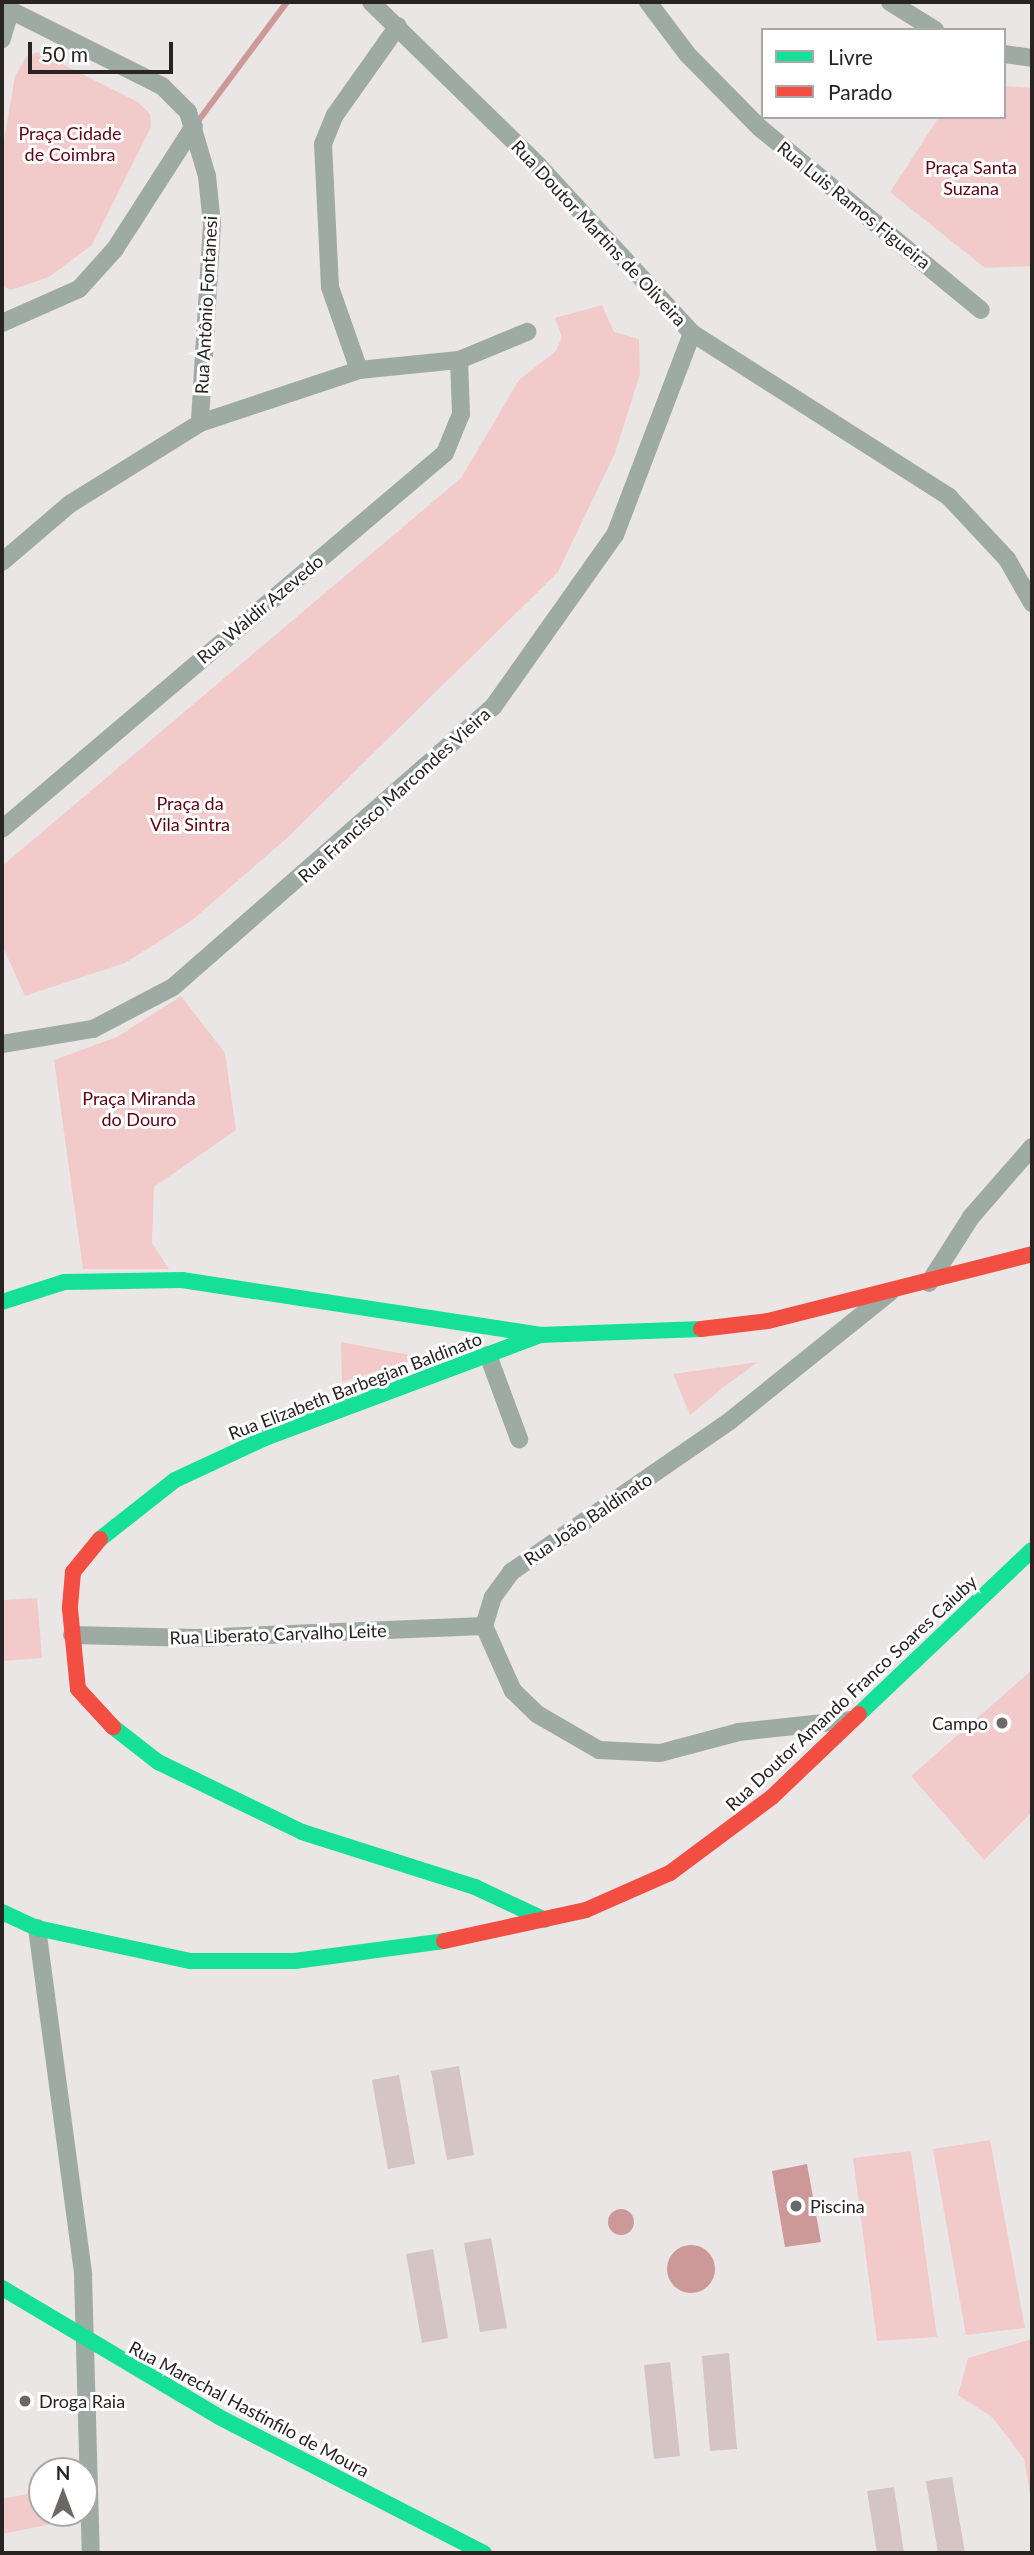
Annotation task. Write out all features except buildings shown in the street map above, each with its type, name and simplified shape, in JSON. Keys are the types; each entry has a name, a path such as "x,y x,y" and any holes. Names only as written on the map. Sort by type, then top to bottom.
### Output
{"street":[{"name":"Rua Doutor Martins de Oliveira","path":"371,2 538,165 692,332 949,497 1007,559 1032,603"},
{"name":"Rua Luis Ramos Figueira","path":"648,2 688,55 760,128 981,310"},
{"path":"890,2 932,28"},
{"path":"2,7 7,20 2,39"},
{"name":"Rua Antônio Fontanesi","path":"2,7 162,86 194,126 212,224 200,423"},
{"path":"359,370 330,287 323,144 335,115 398,26"},
{"path":"1006,54 1032,58"},
{"path":"2,323 79,289 115,249 194,126"},
{"path":"2,562 70,504 200,423 359,370 459,360 527,332"},
{"name":"Rua Francisco Marcondes Vieira","path":"2,1044 93,1029 173,987 494,707 615,535 692,332"},
{"name":"Rua Waldir Azevedo","path":"2,829 445,453 461,414 459,360"},
{"path":"929,1283 971,1217 1032,1147"},
{"path":"2,1301 64,1282 182,1280 540,1335 635,1336 768,1321 929,1283 1032,1254"},
{"name":"Rua João Baldinato","path":"484,1626 493,1597 511,1572 731,1420 891,1292"},
{"name":"Rua Elizabeth Barbegian Baldinato","path":"540,1335 265,1438 174,1480 87,1549 73,1572 72,1634 75,1679 89,1707 158,1762 302,1832 474,1886 545,1920"},
{"path":"488,1355 519,1439"},
{"name":"Rua Doutor Amando Franco Soares Caiuby","path":"2,1912 37,1928 190,1961 247,1962 470,1938 596,1906 680,1867 772,1797 1032,1550"},
{"path":"484,1626 513,1691 537,1714 599,1751 660,1753 739,1732 851,1720"},
{"name":"Rua Liberato Carvalho Leite","path":"72,1634 196,1638 484,1626"},
{"path":"37,1928 87,2344 91,2553"},
{"name":"Rua Marechal Hastinfilo de Moura","path":"2,2288 87,2344 484,2553"}],"green space":[{"name":"Praça Cidade de Coimbra","path":"38,52 138,102 150,114 151,127 92,245 49,277 11,290 2,286 2,152 15,76 27,56"},
{"name":"Praça Santa Suzana","path":"1006,86 1032,88 1032,266 985,268 890,192 938,119 1006,119"},
{"name":"Praça da Vila Sintra","path":"602,305 614,332 639,339 640,374 615,453 558,572 286,839 191,921 125,963 25,996 2,945 2,866 461,478 519,380 556,351 562,337 555,318"},
{"name":"Praça Miranda do Douro","path":"181,996 225,1053 236,1130 154,1187 152,1243 169,1269 83,1269 54,1060 117,1037"},
{"path":"341,1342 421,1357 342,1382"},
{"path":"758,1362 725,1386 690,1415 673,1374"},
{"path":"37,1598 42,1658 2,1661 2,1600"},
{"name":"Campo","path":"1032,1670 1032,1812 984,1860 911,1776"},
{"path":"990,2140 1025,2328 966,2335 933,2149"},
{"path":"911,2151 937,2337 877,2341 853,2158"},
{"path":"1032,2339 1032,2505 1024,2459 992,2417 958,2395 968,2358"},
{"path":"28,2494 28,2527 36,2527 2,2534 2,2499"}],"shaded area":[{"name":"Piscina","path":"807,2164 821,2242 785,2247 772,2171"},
{"path":"621,2209 630,2213 634,2222 630,2231 621,2235 612,2231 608,2222 612,2213"},
{"path":"691,2245 700,2246 708,2252 714,2260 714,2278 708,2286 700,2292 691,2293 682,2292 674,2286 668,2278 667,2269 668,2260 674,2252 682,2246"}],"waterway":[{"path":"196,124 287,2"}],"traffic: fast":[{"path":"2,1302 64,1282 182,1280 540,1335 701,1329"},
{"path":"100,1539 175,1480 265,1438 540,1335"},
{"path":"859,1714 1032,1550"},
{"path":"113,1727 158,1762 302,1832 475,1887 545,1920"},
{"path":"2,1912 37,1928 190,1961 295,1961 444,1941"},
{"path":"2,2288 219,2417 484,2553"}],"traffic: jam":[{"path":"701,1329 768,1321 1032,1254"},
{"path":"100,1539 73,1572 70,1609 78,1689 113,1727"},
{"path":"444,1941 586,1910 670,1873 772,1797 859,1714"}],"place":[{"name":"Campo","path":"1002,1723"},
{"name":"Piscina","path":"796,2206"},
{"name":"Droga Raia","path":"25,2401"}]}
